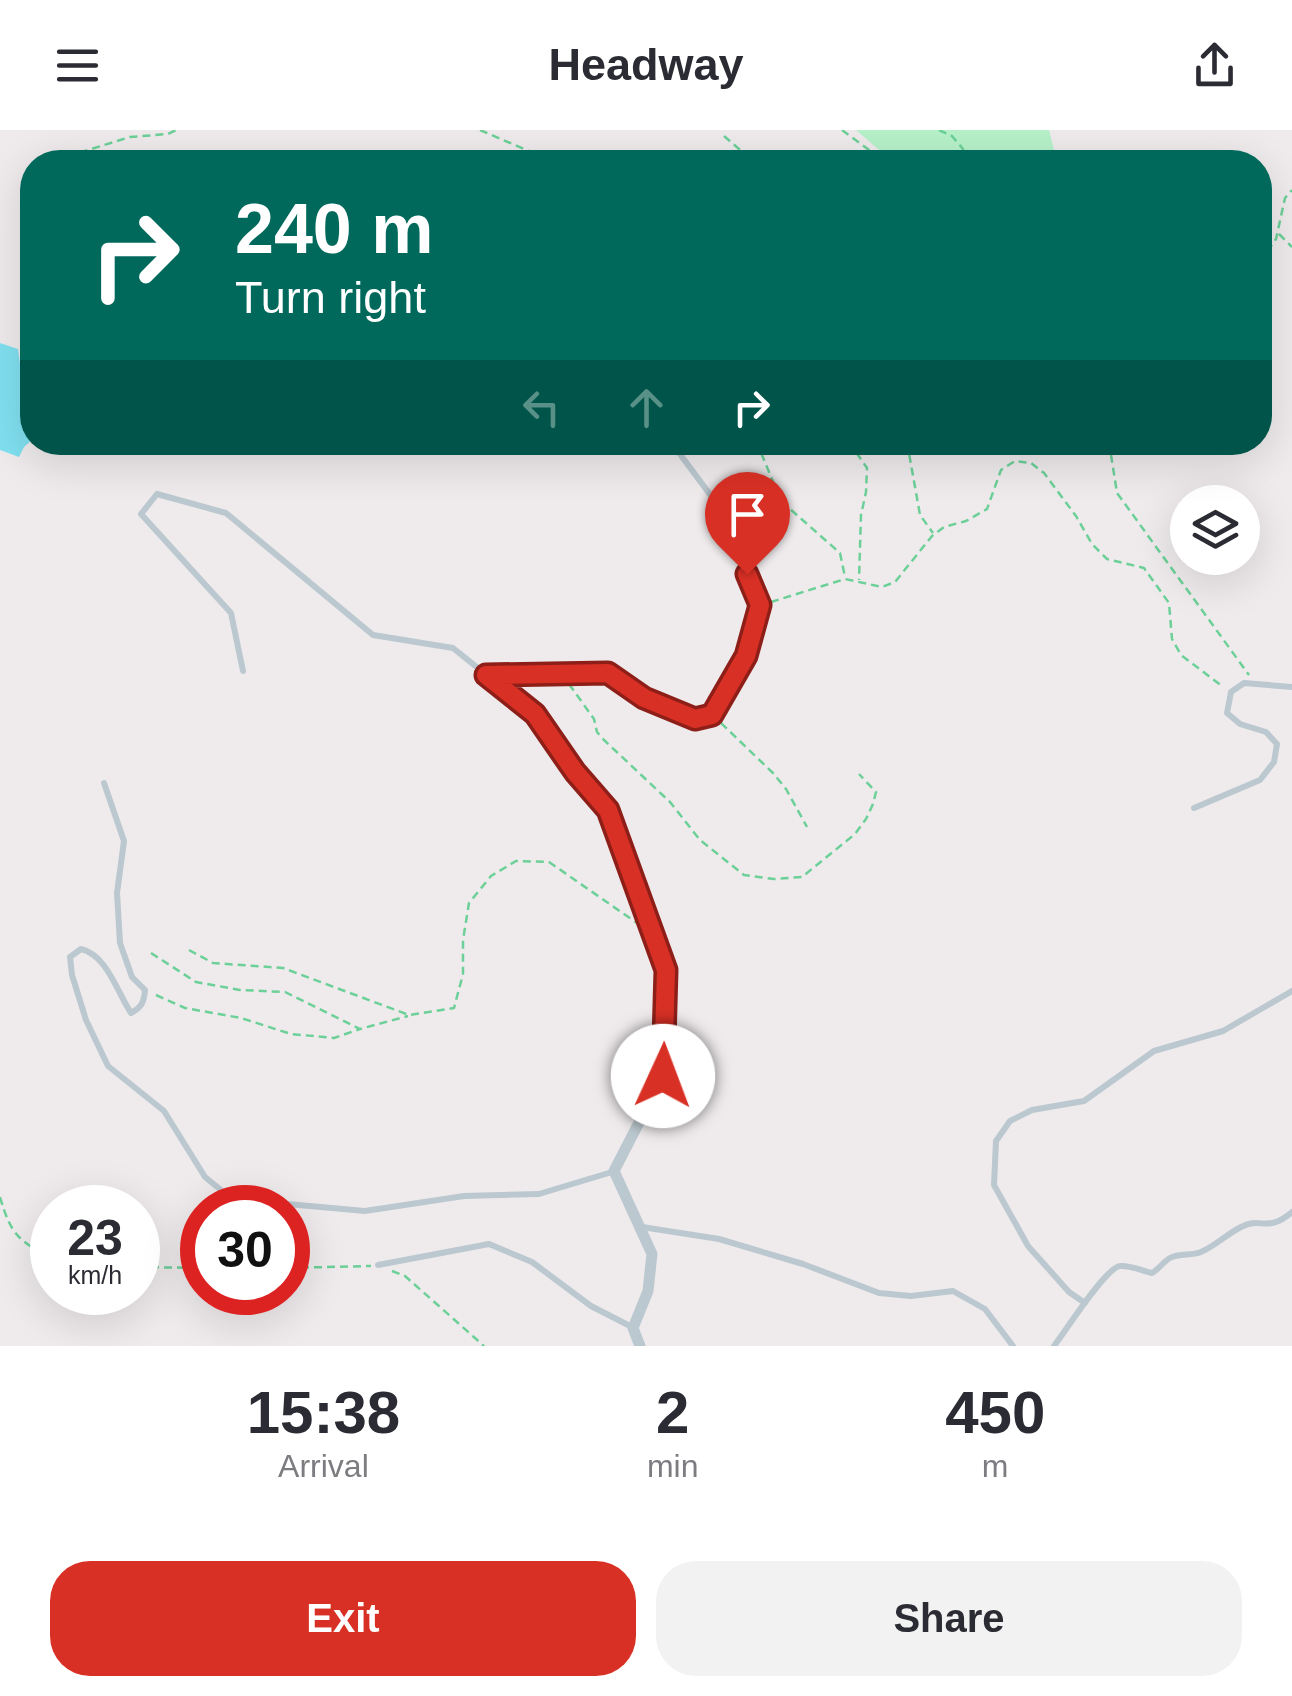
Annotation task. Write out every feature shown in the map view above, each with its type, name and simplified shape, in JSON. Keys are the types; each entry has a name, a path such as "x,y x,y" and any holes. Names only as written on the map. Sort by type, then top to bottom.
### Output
{"street":[{"path":"640,1346 633,1328 648,1291 652,1254 614,1171 663,1076 666,970 652,934"}],"lane":[{"path":"486,675 608,673 644,698 695,719 712,715 746,656 760,605 722,512 680,455"},
{"path":"243,671 231,613 142,514 157,494 226,514 374,635 453,648 535,714 575,772 608,810 652,934"},
{"path":"1194,808 1260,780 1274,762 1277,744 1266,732 1240,724 1228,713 1231,692 1244,684 1292,687"},
{"path":"104,783 124,840 117,893 120,943 132,976 145,990 144,1002 131,1012 109,972 92,951 81,948 70,957 72,975 86,1020 108,1066 164,1111 206,1177 232,1199 366,1210 464,1196 539,1194 614,1171"},
{"path":"1086,1303 1069,1292 1028,1246 994,1185 996,1141 1010,1120 1032,1110 1084,1100 1154,1051 1223,1031 1292,991"},
{"path":"1054,1346 1113,1268 1121,1266 1152,1273 1174,1256 1202,1252 1244,1224 1269,1226 1292,1212"},
{"path":"639,1226 719,1239 803,1264 879,1293 911,1296 953,1292 984,1308 1012,1346"},
{"path":"378,1266 490,1244 532,1262 592,1306 633,1328"}],"path":[{"path":"87,150 130,136 176,130"},
{"path":"480,130 525,150"},
{"path":"842,130 870,150"},
{"path":"939,130 952,136 963,150"},
{"path":"952,136 953,130"},
{"path":"724,136 740,150"},
{"path":"1272,245 1292,190"},
{"path":"1278,233 1292,248"},
{"path":"762,455 781,501 840,554 845,578"},
{"path":"858,455 867,468 860,515 859,581"},
{"path":"909,455 920,514 934,534"},
{"path":"1111,455 1117,493 1256,684"},
{"path":"760,605 845,578 882,587 896,582 944,526 988,509 1001,470 1015,461 1031,463 1044,474 1092,544 1107,559 1144,568 1168,603 1172,639 1181,655 1231,692"},
{"path":"562,674 604,740 670,802 700,840 744,875 802,877 855,834 874,804 876,792 858,774"},
{"path":"712,715 773,773 807,828"},
{"path":"145,990 185,1008 241,1018 291,1034 334,1038 409,1016 454,1008 462,974 469,903 491,876 516,861 549,862 652,934"},
{"path":"189,950 213,964 283,968 409,1016"},
{"path":"151,954 196,982 240,990 285,992 360,1029"},
{"path":"0,1197 10,1228 30,1246"},
{"path":"310,1268 378,1266 405,1276 484,1346"}],"green space":[{"path":"856,130 1049,130 1054,150 879,150"}],"water":[{"path":"0,343 18,349 20,455 0,450"}],"route":[{"path":"663,1076 666,970 608,810 575,772 535,714 486,675 608,673 644,698 695,719 712,715 746,656 760,605 747,574"}]}
